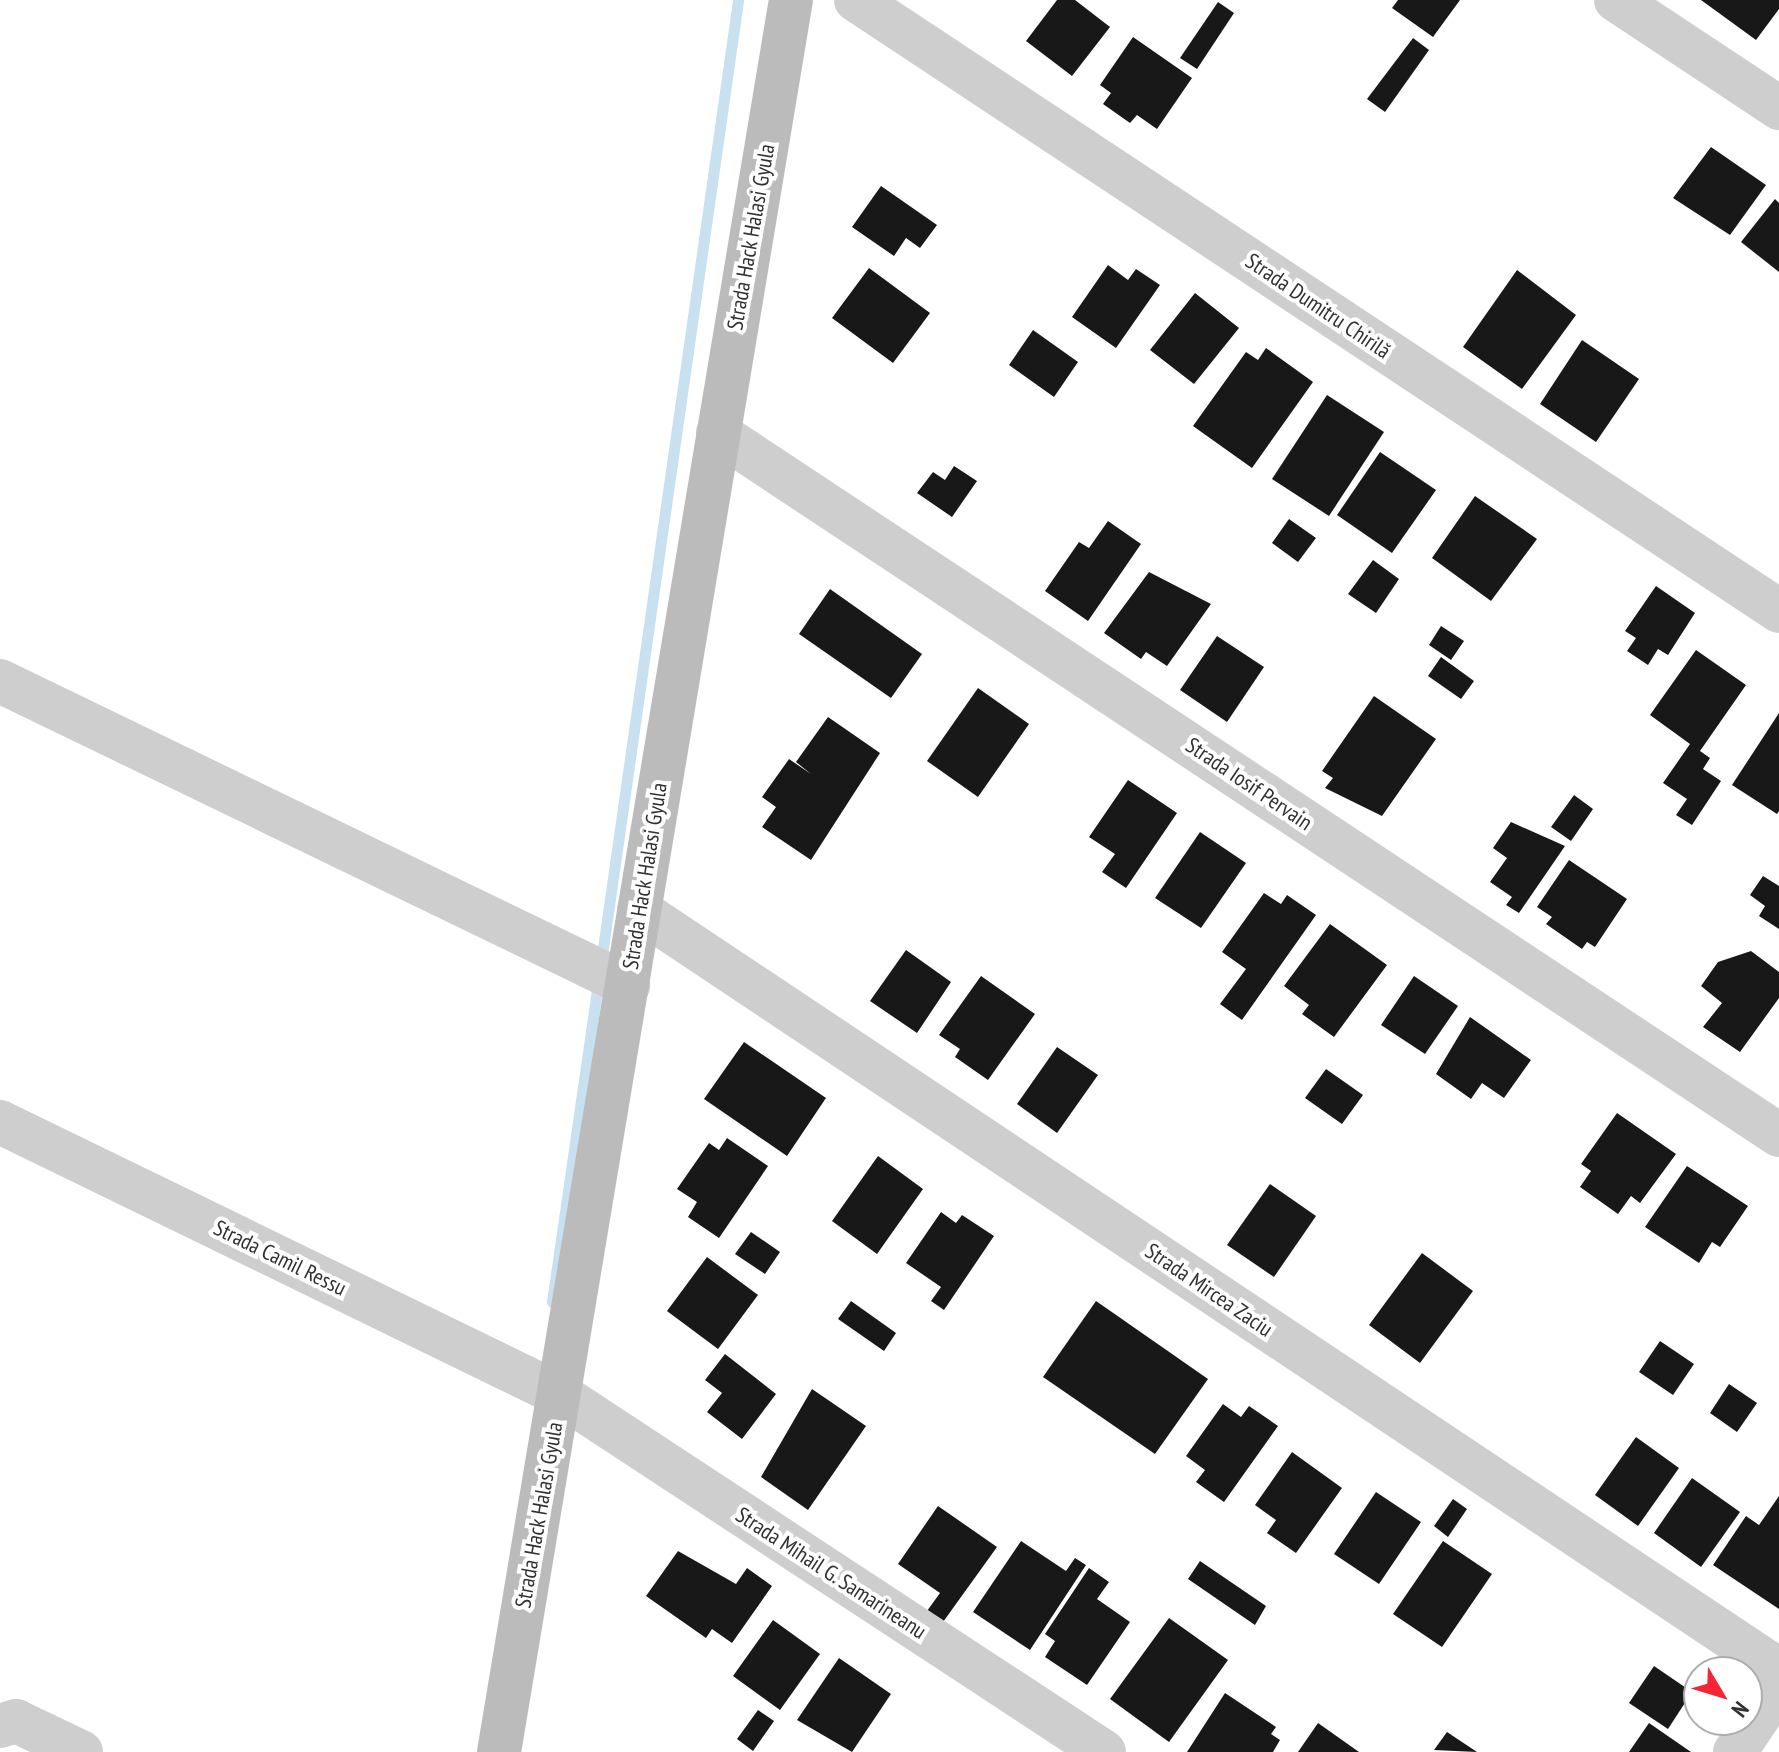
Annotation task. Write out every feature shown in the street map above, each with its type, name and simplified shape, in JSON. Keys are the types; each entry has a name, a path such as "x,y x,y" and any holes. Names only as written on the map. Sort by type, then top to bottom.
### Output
{"street":[{"name":"Strada Hack Halasi Gyula","path":"499,1752 791,0"},
{"name":"Strada Dumitru Chirilă","path":"856,0 1779,611"},
{"path":"1616,0 1779,108"},
{"name":"Strada Iosif Pervain","path":"718,433 1779,1135"},
{"path":"0,681 628,985"},
{"name":"Strada Mircea Zaciu","path":"639,910 1779,1670"},
{"name":"Strada Camil Ressu","path":"0,1122 559,1394"},
{"name":"Strada Mihail G. Samarineanu","path":"559,1394 1104,1752"},
{"path":"1735,1752 1779,1686"},
{"path":"0,1726 16,1721 81,1752"}],"building":[{"path":"1057,0 1075,0 1110,27 1072,76 1026,41"},
{"path":"1398,0 1460,0 1433,37 1392,8"},
{"path":"1701,0 1779,0 1779,9 1756,40"},
{"path":"1218,2 1234,13 1197,69 1180,58"},
{"path":"1133,37 1192,78 1157,129 1137,115 1130,123 1103,104 1111,93 1100,85"},
{"path":"1413,38 1429,50 1385,112 1367,99"},
{"path":"1711,147 1766,185 1730,235 1673,198"},
{"path":"881,186 937,225 920,248 906,238 894,256 852,227"},
{"path":"1775,199 1779,203 1779,272 1741,242"},
{"path":"1108,265 1128,280 1136,269 1160,285 1116,348 1072,317"},
{"path":"869,268 930,313 893,363 832,318"},
{"path":"1517,270 1576,315 1522,389 1463,347"},
{"path":"1195,293 1239,328 1194,384 1150,350"},
{"path":"1033,330 1078,362 1054,397 1009,365"},
{"path":"1582,340 1639,379 1596,442 1540,404"},
{"path":"1266,348 1313,382 1252,468 1193,426 1246,352 1258,360"},
{"path":"1327,395 1384,432 1329,516 1272,479"},
{"path":"1380,452 1436,490 1392,553 1337,515"},
{"path":"954,466 977,481 952,517 917,493 933,472 945,480"},
{"path":"1475,496 1537,539 1491,601 1432,558"},
{"path":"1289,519 1316,538 1298,562 1272,543"},
{"path":"1108,521 1141,544 1088,621 1045,591 1079,542 1089,548"},
{"path":"1373,560 1399,579 1376,613 1348,594"},
{"path":"1149,572 1211,604 1167,666 1146,652 1141,659 1104,633"},
{"path":"1656,586 1695,613 1668,655 1658,649 1648,665 1627,651 1636,638 1625,631"},
{"path":"830,589 922,654 891,698 799,634"},
{"path":"1441,626 1464,641 1451,660 1429,645"},
{"path":"1217,636 1264,667 1227,722 1180,690"},
{"path":"1696,650 1746,685 1700,751 1710,758 1703,769 1721,781 1692,825 1676,815 1687,799 1663,783 1690,744 1650,715"},
{"path":"1441,657 1474,681 1461,699 1428,676"},
{"path":"978,688 1029,724 978,797 927,761"},
{"path":"1374,696 1436,739 1382,816 1325,788 1333,778 1322,771"},
{"path":"1779,713 1779,811 1777,814 1732,785"},
{"path":"828,717 880,753 811,860 762,827 776,807 762,797 789,759 811,774 796,762"},
{"path":"1128,780 1177,813 1126,888 1102,872 1115,854 1089,837"},
{"path":"1574,795 1593,809 1571,841 1551,827"},
{"path":"1511,822 1565,846 1519,913 1506,905 1512,897 1490,882 1507,858 1493,848"},
{"path":"1200,832 1246,863 1201,928 1155,898"},
{"path":"1569,860 1627,899 1595,947 1587,942 1582,949 1546,924 1552,917 1537,907"},
{"path":"1763,876 1779,886 1779,929 1759,916 1765,906 1750,895"},
{"path":"1264,893 1281,904 1287,895 1316,915 1242,1020 1220,1004 1246,969 1222,952"},
{"path":"1330,924 1387,965 1334,1037 1302,1014 1309,1005 1284,986"},
{"path":"906,950 951,982 917,1033 870,1001"},
{"path":"1751,951 1779,972 1779,998 1740,1052 1703,1027 1722,1003 1701,986 1718,962"},
{"path":"981,976 1035,1014 988,1080 955,1057 960,1049 939,1035"},
{"path":"1414,976 1458,1006 1425,1054 1381,1025"},
{"path":"1470,1017 1531,1060 1504,1098 1482,1083 1471,1099 1436,1074"},
{"path":"744,1042 826,1098 787,1156 704,1099"},
{"path":"1057,1047 1098,1075 1057,1133 1017,1104"},
{"path":"1326,1069 1363,1095 1342,1124 1305,1098"},
{"path":"1617,1113 1676,1154 1640,1203 1631,1196 1618,1214 1580,1187 1591,1171 1581,1164"},
{"path":"727,1138 768,1166 719,1238 688,1217 697,1202 677,1189 709,1143 719,1150"},
{"path":"878,1156 923,1189 877,1254 832,1221"},
{"path":"1687,1166 1748,1206 1720,1247 1712,1242 1699,1263 1645,1227"},
{"path":"1270,1184 1316,1216 1274,1277 1227,1245"},
{"path":"941,1212 956,1223 962,1215 994,1236 944,1310 931,1301 941,1287 906,1263"},
{"path":"751,1232 780,1252 765,1274 735,1254"},
{"path":"1422,1253 1473,1291 1420,1363 1369,1325"},
{"path":"707,1257 758,1295 718,1349 667,1311"},
{"path":"851,1301 896,1333 884,1351 838,1319"},
{"path":"1096,1301 1208,1379 1155,1454 1043,1377"},
{"path":"1660,1341 1694,1364 1673,1395 1639,1372"},
{"path":"725,1354 776,1394 742,1439 707,1412 722,1393 705,1380"},
{"path":"1729,1384 1757,1403 1737,1432 1710,1413"},
{"path":"812,1389 866,1426 808,1510 761,1477"},
{"path":"1223,1404 1241,1417 1249,1406 1278,1426 1224,1502 1196,1482 1205,1470 1186,1456"},
{"path":"1636,1437 1679,1468 1638,1526 1595,1495"},
{"path":"1292,1452 1342,1488 1296,1553 1267,1533 1276,1520 1255,1505"},
{"path":"1692,1478 1740,1512 1701,1567 1654,1533"},
{"path":"1376,1492 1421,1522 1379,1584 1334,1554"},
{"path":"1779,1496 1779,1609 1713,1565 1746,1516 1759,1525"},
{"path":"1453,1499 1467,1509 1448,1537 1434,1526"},
{"path":"938,1506 997,1547 943,1622 927,1611 940,1593 898,1564"},
{"path":"1021,1541 1066,1571 1075,1558 1086,1565 1030,1650 973,1612"},
{"path":"1443,1541 1492,1574 1442,1647 1393,1614"},
{"path":"678,1551 736,1584 747,1568 772,1586 732,1643 712,1629 706,1638 646,1596"},
{"path":"1200,1561 1266,1606 1255,1625 1188,1579"},
{"path":"1089,1568 1109,1582 1097,1599 1130,1622 1087,1685 1045,1657 1055,1641 1045,1634"},
{"path":"1169,1618 1228,1660 1169,1742 1110,1699"},
{"path":"773,1620 820,1654 780,1710 733,1676"},
{"path":"839,1658 891,1694 852,1752 797,1720"},
{"path":"1654,1666 1683,1686 1683,1706 1668,1729 1629,1703"},
{"path":"1225,1693 1276,1727 1271,1734 1280,1740 1273,1752 1187,1752"},
{"path":"758,1710 774,1721 753,1751 737,1739"},
{"path":"1318,1723 1359,1752 1298,1752"},
{"path":"1649,1723 1691,1752 1629,1752"},
{"path":"1447,1732 1477,1752 1434,1750"}],"waterway":[{"path":"601,962 738,0"},
{"path":"552,1302 598,983"}]}
